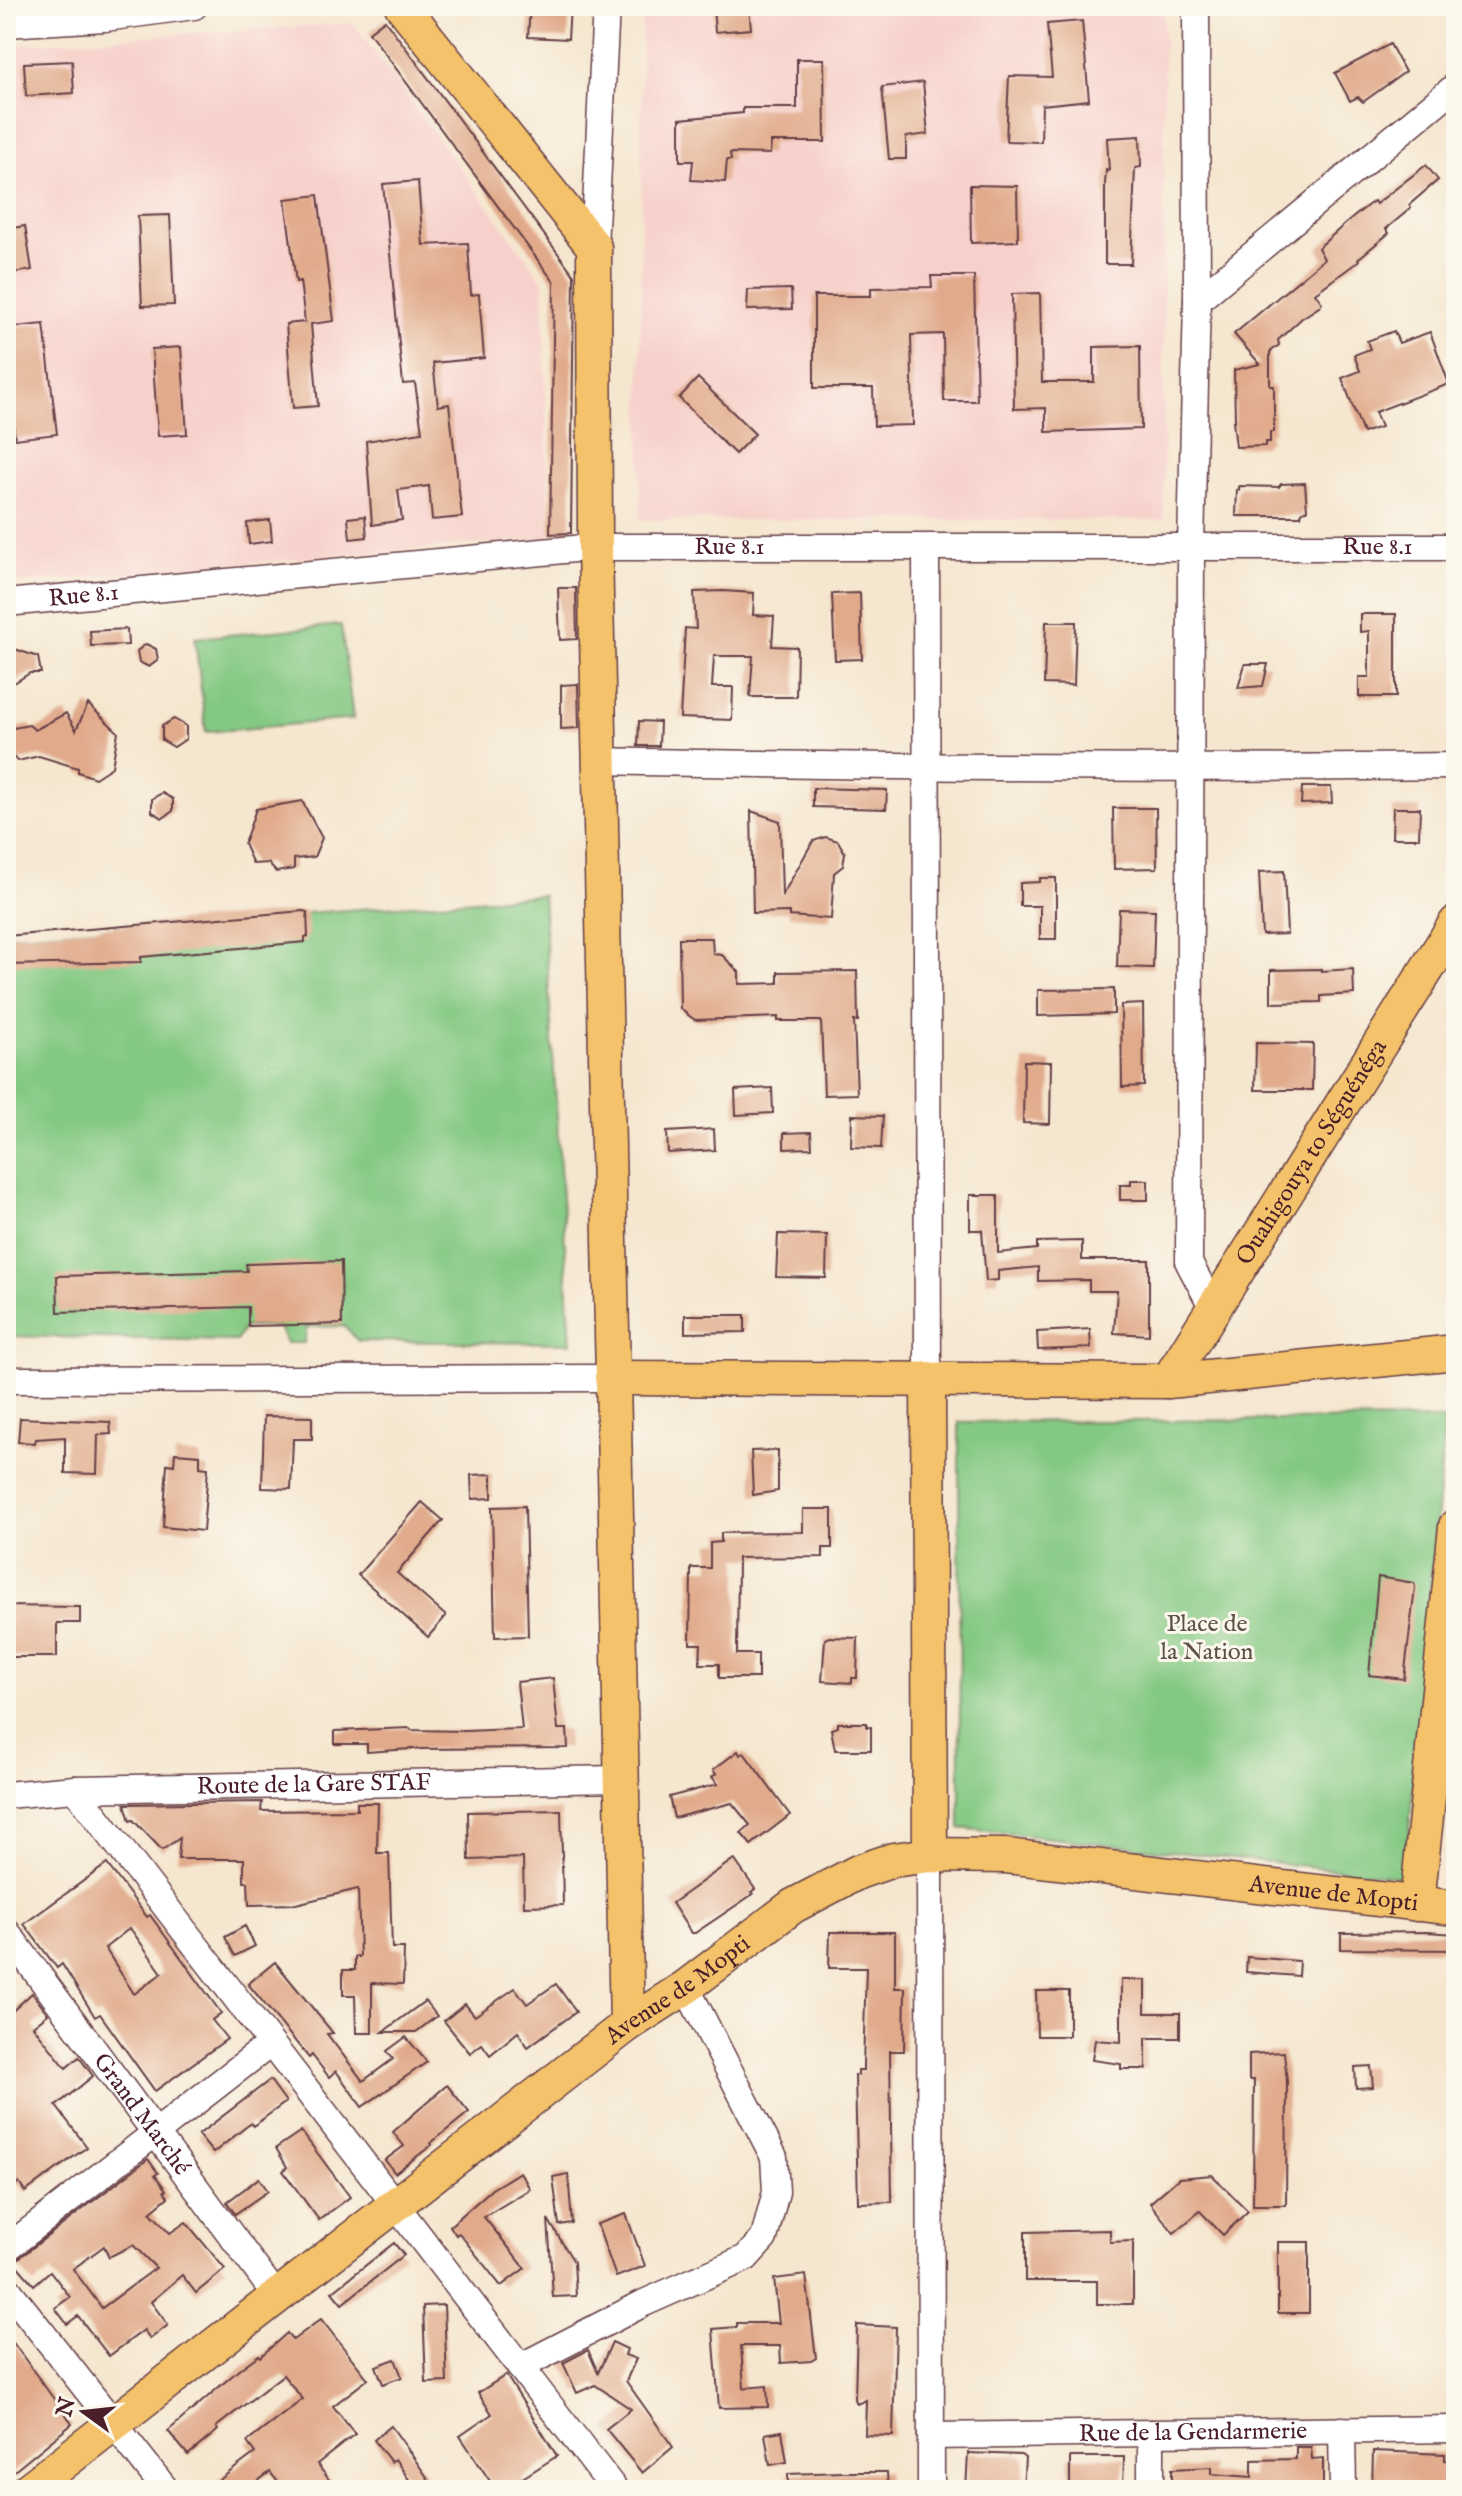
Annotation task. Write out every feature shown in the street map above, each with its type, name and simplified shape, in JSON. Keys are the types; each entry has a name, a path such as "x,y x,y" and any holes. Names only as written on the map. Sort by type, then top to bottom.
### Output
{"main road":[{"path":"402,6 594,247 595,547 627,2025"},
{"name":"Ouahigouya to Séguénéga","path":"1168,1381 1456,923"},
{"path":"612,1378 1168,1381 1456,1352"},
{"path":"928,1379 930,1855"},
{"path":"1417,1904 1454,1573 1456,1526"},
{"name":"Avenue de Mopti","path":"28,2490 627,2025 686,1987 793,1906 858,1872 893,1860 930,1855 1006,1856 1456,1908"}],"street":[{"path":"6,24 105,18 194,6"},
{"path":"594,247 606,6"},
{"path":"1196,6 1197,301 1191,546 1189,1263 1213,1308"},
{"path":"1197,301 1456,86"},
{"name":"Rue 8.1","path":"6,603 595,547 1456,547"},
{"path":"926,548 928,1379"},
{"path":"599,761 1190,770 1456,766"},
{"path":"6,1380 612,1378"},
{"name":"Route de la Gare STAF","path":"6,1795 75,1789 620,1779"},
{"path":"75,1789 615,2490"},
{"path":"930,1855 931,2490"},
{"name":"Grand Marché","path":"6,1931 277,2297"},
{"path":"520,2367 644,2303 746,2258 764,2238 776,2192 774,2157 686,1987"},
{"path":"6,2249 270,2044"},
{"path":"6,2287 166,2490"},
{"name":"Rue de la Gendarmerie","path":"931,2436 1456,2429"},
{"path":"1342,2430 1343,2490"},
{"path":"1151,2433 1151,2490"}],"shaded area":[{"path":"642,6 1164,6 1164,520 640,520"},
{"path":"353,23 543,281 549,538 6,584 6,45"}],"green space":[{"path":"341,625 353,719 206,732 195,638"},
{"path":"543,895 571,1343 358,1341 345,1326 307,1327 304,1343 286,1343 279,1327 245,1327 236,1341 6,1336 6,936"},
{"name":"Place de la Nation","path":"1445,1419 1405,1877 960,1828 959,1422"}],"building":[{"path":"530,6 570,6 568,39 528,37"},
{"path":"713,6 749,6 751,29 715,32"},
{"path":"385,20 574,275 571,533 550,534 554,282 369,32"},
{"path":"1082,21 1089,100 1042,105 1041,142 1006,141 1009,76 1052,77 1047,24"},
{"path":"1390,44 1405,72 1363,102 1358,97 1350,101 1335,73"},
{"path":"797,59 824,59 825,142 771,142 770,154 730,153 725,182 691,180 693,161 680,161 680,119 743,113 743,108 797,108"},
{"path":"72,61 74,93 26,96 24,63"},
{"path":"923,82 928,134 906,137 906,159 889,159 882,87"},
{"path":"1140,136 1141,167 1135,168 1131,264 1105,264 1105,184 1106,170 1109,171 1107,138"},
{"path":"1426,165 1438,180 1409,205 1411,208 1386,229 1389,233 1359,261 1315,293 1322,303 1319,307 1278,340 1279,345 1270,352 1274,432 1270,432 1270,442 1266,442 1265,446 1236,447 1234,370 1260,364 1234,334 1324,259 1318,248 1344,225"},
{"path":"418,181 423,245 468,243 471,295 479,294 484,358 433,363 438,406 449,404 462,517 432,520 429,486 398,490 402,520 372,525 366,441 422,432 415,383 403,384 383,184"},
{"path":"970,185 1017,186 1018,241 971,243"},
{"path":"318,195 334,321 311,324 318,406 293,408 286,324 305,322 300,281 296,282 285,199"},
{"path":"170,215 174,305 142,306 138,216"},
{"path":"25,226 32,270 6,274 6,229"},
{"path":"931,276 974,276 977,401 944,401 943,334 911,335 913,425 874,426 873,388 814,388 814,296 871,296 871,288 932,287"},
{"path":"791,289 792,309 747,310 748,290"},
{"path":"1040,293 1042,382 1094,382 1094,347 1140,346 1141,429 1046,432 1046,408 1014,409 1012,294"},
{"path":"44,324 57,434 15,439 6,363 6,328"},
{"path":"1394,331 1399,343 1430,332 1449,384 1375,412 1381,427 1363,433 1342,378 1360,371 1354,355 1370,349 1367,341"},
{"path":"181,347 187,434 158,436 152,349"},
{"path":"698,378 755,434 735,454 679,398"},
{"path":"1305,483 1307,510 1302,511 1301,516 1236,516 1239,486 1279,487 1281,484"},
{"path":"365,516 367,537 350,539 348,518"},
{"path":"270,520 272,541 249,544 247,523"},
{"path":"558,588 576,588 577,639 560,640"},
{"path":"694,592 754,593 753,615 774,616 772,646 797,647 796,697 750,697 753,656 714,656 712,687 733,687 732,720 680,718 685,628 696,629"},
{"path":"860,593 862,659 835,660 832,594"},
{"path":"1360,614 1396,614 1396,697 1359,697 1359,677 1369,677 1369,631 1360,632"},
{"path":"1046,622 1076,622 1074,685 1044,684"},
{"path":"127,629 128,645 91,646 90,631"},
{"path":"146,644 156,649 158,660 149,667 139,662 137,651"},
{"path":"6,646 38,657 41,673 30,673 6,688"},
{"path":"1245,664 1268,664 1263,686 1238,688"},
{"path":"578,684 579,728 561,729 561,685"},
{"path":"88,704 118,732 112,767 95,778 78,772 78,768 39,756 18,761 6,752 8,729 29,725 35,730 66,713 76,730"},
{"path":"174,719 186,726 186,739 174,747 162,740 162,726"},
{"path":"639,721 660,722 659,746 638,746"},
{"path":"1302,787 1331,787 1332,803 1301,804"},
{"path":"813,788 887,790 886,809 813,807"},
{"path":"162,793 173,799 173,811 163,818 152,812 152,799"},
{"path":"302,801 322,838 314,857 294,859 294,869 276,872 268,863 253,864 244,844 256,809"},
{"path":"1113,808 1156,808 1157,868 1114,869"},
{"path":"1393,808 1420,808 1419,838 1392,838"},
{"path":"751,811 780,821 782,896 813,841 826,837 838,841 845,853 843,866 834,873 831,919 789,916 789,912 753,913"},
{"path":"1284,871 1287,934 1262,935 1259,872"},
{"path":"1040,878 1056,878 1056,939 1040,939 1040,906 1020,906 1020,883 1040,882"},
{"path":"1119,909 1155,910 1153,968 1117,967"},
{"path":"307,912 308,937 305,937 305,942 141,957 141,962 6,965 6,936"},
{"path":"679,938 712,938 713,954 722,955 739,972 739,984 778,983 778,972 857,971 858,1021 854,1021 857,1094 824,1095 821,1021 778,1021 778,1017 695,1020 680,1009"},
{"path":"1353,969 1354,994 1321,996 1321,1002 1271,1003 1271,970"},
{"path":"1114,989 1114,1014 1038,1016 1038,990"},
{"path":"1143,1004 1144,1086 1122,1087 1121,1005"},
{"path":"1256,1043 1313,1044 1312,1090 1255,1090"},
{"path":"1024,1061 1051,1062 1050,1124 1023,1123"},
{"path":"772,1088 773,1113 736,1115 735,1090"},
{"path":"852,1115 883,1116 881,1148 851,1147"},
{"path":"714,1129 715,1150 668,1153 667,1132"},
{"path":"811,1132 812,1148 784,1149 784,1133"},
{"path":"1131,1180 1148,1180 1148,1200 1120,1200 1120,1185 1131,1185"},
{"path":"970,1195 998,1195 998,1253 1037,1249 1037,1242 1082,1241 1082,1260 1149,1260 1149,1335 1114,1333 1117,1291 1089,1291 1089,1280 1038,1281 1038,1267 998,1271 998,1280 986,1281 982,1230 970,1230"},
{"path":"778,1234 827,1235 826,1278 776,1277"},
{"path":"341,1261 342,1324 248,1326 248,1307 58,1312 57,1276 247,1271 246,1264"},
{"path":"685,1315 745,1315 745,1332 685,1333"},
{"path":"1090,1329 1091,1348 1038,1350 1037,1332"},
{"path":"264,1416 312,1417 312,1439 293,1439 291,1489 262,1488"},
{"path":"20,1418 110,1422 111,1434 98,1435 97,1474 65,1473 65,1437 36,1439 35,1443 18,1442"},
{"path":"778,1450 778,1491 753,1495 751,1451"},
{"path":"175,1453 200,1455 200,1467 208,1468 203,1531 163,1527 167,1464 174,1465"},
{"path":"492,1474 492,1498 472,1499 471,1475"},
{"path":"422,1502 443,1520 397,1573 446,1616 428,1637 358,1575"},
{"path":"525,1506 528,1636 495,1637 492,1507"},
{"path":"803,1509 832,1509 832,1548 823,1548 823,1557 738,1558 737,1654 758,1654 758,1678 719,1678 719,1664 700,1664 701,1644 690,1644 691,1568 710,1568 710,1543 721,1542 721,1533 803,1532"},
{"path":"1378,1577 1414,1583 1404,1679 1369,1675"},
{"path":"6,1606 80,1607 80,1623 57,1623 57,1657 6,1657"},
{"path":"858,1638 857,1678 852,1678 852,1683 822,1681 825,1639"},
{"path":"553,1678 558,1729 567,1729 568,1748 367,1752 367,1744 335,1744 335,1731 522,1729 517,1682"},
{"path":"838,1723 867,1723 867,1727 871,1727 871,1750 835,1750 831,1729 838,1727"},
{"path":"738,1751 740,1755 744,1753 790,1815 751,1845 741,1833 750,1825 732,1803 674,1818 669,1797 718,1784 712,1777 716,1774 713,1770"},
{"path":"262,1802 261,1811 357,1810 357,1803 378,1803 377,1853 389,1853 392,1948 404,1948 403,1984 372,1983 372,2033 356,2033 355,1995 343,1995 343,1970 355,1970 355,1957 360,1957 358,1889 296,1904 249,1905 248,1882 244,1882 244,1859 178,1859 180,1838 162,1850 133,1820 130,1821 125,1804"},
{"path":"561,1810 563,1905 524,1906 523,1858 469,1860 468,1812"},
{"path":"734,1859 755,1889 751,1892 753,1894 691,1933 672,1903"},
{"path":"107,1864 147,1917 150,1915 221,2013 212,2020 227,2039 155,2091 100,2014 95,2017 62,1964 57,1968 24,1924","holes":["130,1928 162,1973 134,1994 105,1948"]},
{"path":"245,1926 255,1946 235,1956 225,1937"},
{"path":"830,1932 895,1932 895,1988 905,1988 904,2051 890,2051 892,2202 858,2203 855,2075 858,2075 858,2070 863,2070 866,1968 829,1968"},
{"path":"1341,1933 1456,1934 1456,1950 1341,1949"},
{"path":"1247,1957 1299,1961 1298,1976 1246,1972"},
{"path":"275,1962 333,2033 327,2034 363,2081 393,2059 387,2051 406,2037 427,2062 362,2107 336,2071 329,2077 312,2055 309,2058 248,1984"},
{"path":"1121,1980 1145,1980 1145,2013 1180,2013 1180,2038 1146,2038 1146,2069 1121,2069 1121,2064 1092,2060 1095,2040 1121,2042"},
{"path":"556,1984 576,2012 528,2047 518,2032 490,2055 482,2044 470,2053 444,2021 465,2004 475,2016 515,1988 527,2004"},
{"path":"1036,1991 1069,1991 1069,2036 1037,2036"},
{"path":"32,1993 48,2014 33,2026 66,2068 79,2057 93,2076 56,2106 87,2147 25,2192 19,2183 6,2193 6,2017"},
{"path":"425,2001 437,2016 416,2032 383,2032"},
{"path":"1284,2052 1287,2082 1286,2205 1253,2205 1254,2080 1249,2080 1249,2054"},
{"path":"1371,2066 1373,2087 1356,2088 1355,2067"},
{"path":"270,2080 286,2102 253,2126 251,2123 213,2153 198,2135"},
{"path":"447,2085 469,2112 395,2173 385,2160 404,2146 393,2132"},
{"path":"301,2131 350,2197 319,2220 283,2171 287,2167 276,2148"},
{"path":"148,2159 168,2197 150,2212 170,2233 186,2222 225,2269 196,2293 182,2275 151,2302 168,2325 150,2339 144,2330 109,2356 78,2316 67,2324 55,2308 70,2297 50,2271 34,2285 14,2262","holes":["133,2245 156,2268 102,2308 73,2269 104,2246 109,2257"]},
{"path":"520,2172 530,2189 484,2217 525,2268 501,2286 450,2226 492,2189"},
{"path":"568,2174 572,2223 559,2225 553,2177"},
{"path":"1212,2175 1248,2211 1223,2235 1200,2211 1174,2233 1150,2203 1179,2178"},
{"path":"259,2178 268,2191 235,2214 227,2202"},
{"path":"626,2214 645,2266 616,2277 597,2224"},
{"path":"548,2219 574,2262 576,2296 553,2297"},
{"path":"1110,2230 1110,2242 1133,2241 1133,2304 1097,2304 1097,2281 1025,2281 1025,2232"},
{"path":"1278,2242 1309,2242 1309,2313 1278,2313"},
{"path":"394,2243 404,2255 342,2304 332,2292"},
{"path":"806,2275 816,2358 781,2363 780,2346 741,2346 744,2388 767,2386 768,2407 719,2408 713,2329 737,2327 737,2323 779,2323 774,2279"},
{"path":"444,2305 447,2382 426,2383 423,2306"},
{"path":"321,2319 368,2379 333,2406 355,2434 317,2464 337,2490 284,2490 270,2472 246,2490 206,2490 255,2453 247,2442 303,2399 283,2375 216,2427 218,2430 188,2455 168,2431 287,2333 293,2340"},
{"path":"857,2325 896,2327 893,2436 865,2435 866,2400 857,2404 855,2399"},
{"path":"6,2333 72,2424 6,2478"},
{"path":"612,2342 627,2349 625,2355 636,2359 626,2381 673,2447 642,2473 606,2429 631,2409 595,2385 577,2393 563,2363 588,2350 598,2373"},
{"path":"395,2359 402,2377 383,2384 376,2366"},
{"path":"506,2375 557,2456 521,2479 527,2490 496,2490 460,2436 492,2414 478,2393"},
{"path":"391,2426 436,2490 416,2490 395,2459 391,2462 374,2440"},
{"path":"782,2431 787,2462 770,2465 765,2434"},
{"path":"1296,2447 1311,2447 1312,2459 1323,2458 1323,2490 1172,2490 1172,2469 1212,2467 1212,2474 1252,2477 1252,2460 1296,2459"},
{"path":"1373,2451 1445,2454 1445,2460 1456,2461 1456,2490 1372,2490"},
{"path":"968,2453 1021,2455 1025,2458 1023,2490 966,2490"},
{"path":"1070,2457 1124,2457 1123,2490 1070,2490"},
{"path":"887,2472 888,2490 788,2490 788,2474"}]}
